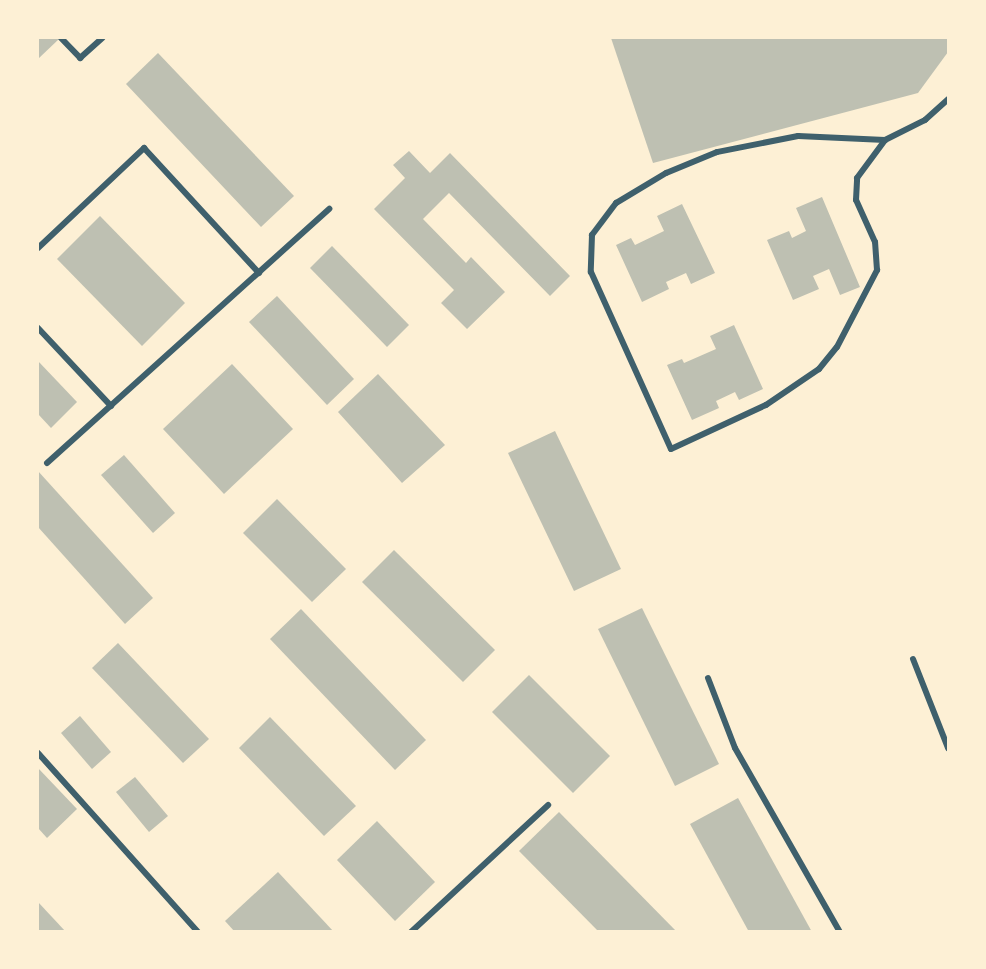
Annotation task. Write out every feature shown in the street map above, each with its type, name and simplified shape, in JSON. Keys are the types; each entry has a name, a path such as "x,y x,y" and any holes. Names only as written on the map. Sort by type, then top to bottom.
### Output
{"street":[{"path":"61,38 80,58 102,38"},
{"path":"885,141 798,136 717,152 666,173 615,203 592,236 591,272 671,449 766,405 819,369 837,347 877,270 875,242 856,200 857,178 885,141 926,120 948,99"},
{"path":"38,248 144,148 259,273"},
{"path":"47,463 329,209"},
{"path":"38,328 111,406"},
{"path":"914,659 948,748"},
{"path":"708,678 735,748 840,932"},
{"path":"38,753 198,932"},
{"path":"411,932 548,805"}],"building":[{"path":"38,38 59,39 38,59"},
{"path":"611,38 948,38 948,52 918,93 653,163"},
{"path":"158,53 294,196 261,227 126,84"},
{"path":"409,151 430,173 450,153 570,276 550,296 449,193 423,219 466,263 471,257 505,292 467,329 441,303 454,290 374,209 405,178 393,165"},
{"path":"822,197 860,287 840,295 829,269 813,276 819,289 793,300 767,240 789,231 792,238 806,231 796,208"},
{"path":"682,204 715,273 691,284 686,273 666,282 669,289 642,302 616,245 631,238 635,245 664,231 657,216"},
{"path":"100,216 185,303 142,346 57,259"},
{"path":"332,246 409,325 387,347 310,268"},
{"path":"277,296 354,379 327,405 249,322"},
{"path":"734,325 763,389 739,400 735,392 716,401 719,408 692,420 667,365 682,359 684,363 716,349 710,336"},
{"path":"38,361 77,402 51,428 38,414"},
{"path":"232,364 293,429 224,494 163,429"},
{"path":"378,374 445,445 402,483 338,412"},
{"path":"555,431 621,569 574,591 508,453"},
{"path":"124,455 175,513 153,533 101,475"},
{"path":"38,471 153,598 125,624 38,527"},
{"path":"277,499 346,569 312,602 243,533"},
{"path":"394,550 495,650 463,682 362,582"},
{"path":"642,608 719,764 675,786 598,629"},
{"path":"301,609 426,740 395,770 270,639"},
{"path":"118,643 209,739 183,763 92,668"},
{"path":"529,675 610,756 573,793 492,712"},
{"path":"80,716 111,752 92,769 61,733"},
{"path":"270,717 356,806 324,836 239,748"},
{"path":"38,768 77,809 47,838 38,828"},
{"path":"135,777 168,816 149,832 116,792"},
{"path":"738,798 812,932 749,932 690,824"},
{"path":"559,812 677,932 599,932 519,851"},
{"path":"377,821 435,882 395,921 337,860"},
{"path":"278,872 334,932 235,932 225,921"},
{"path":"38,902 66,932 38,932"}]}
